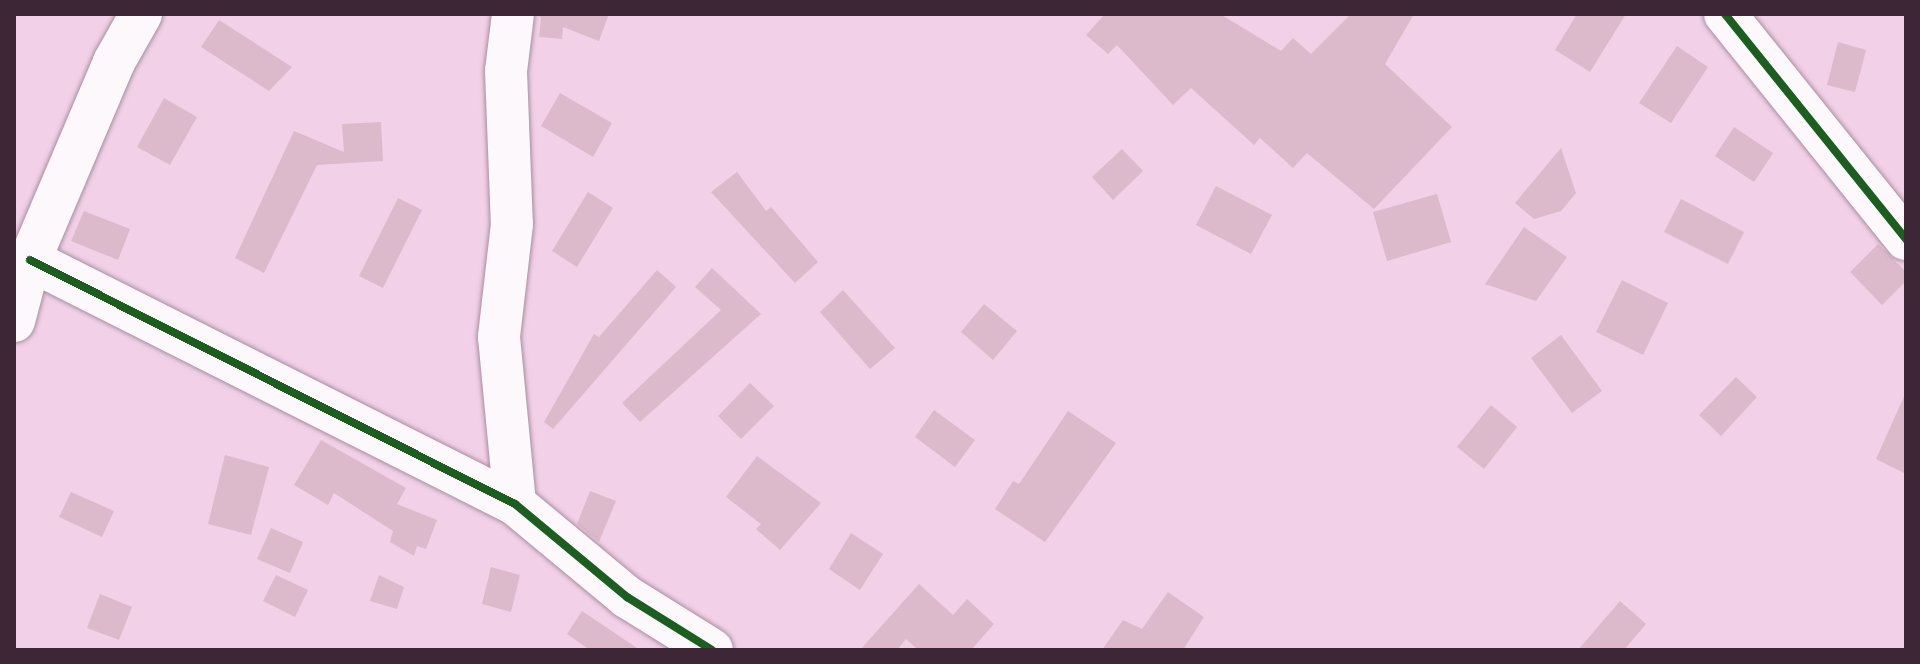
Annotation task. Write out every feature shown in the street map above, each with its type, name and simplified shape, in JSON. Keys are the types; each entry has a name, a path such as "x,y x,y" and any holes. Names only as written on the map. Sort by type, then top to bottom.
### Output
{"street":[{"path":"14,321 30,260 114,62 141,14"},
{"path":"513,14 506,71 512,224 499,337 515,504"},
{"path":"1725,14 1906,239"},
{"path":"30,260 515,504 627,597 712,650"}],"building":[{"path":"537,14 609,14 599,41 563,27 562,39 539,37 541,18"},
{"path":"1105,14 1220,14 1281,51 1293,38 1311,54 1351,14 1414,14 1385,64 1452,127 1374,209 1307,153 1293,168 1260,138 1254,145 1191,88 1173,105 1117,45 1108,54 1086,35"},
{"path":"1577,14 1626,14 1590,72 1555,50"},
{"path":"219,20 292,67 269,91 201,47"},
{"path":"1838,42 1866,50 1855,92 1827,85"},
{"path":"1677,46 1708,67 1671,123 1639,103"},
{"path":"560,93 612,123 593,157 541,126"},
{"path":"164,98 197,117 170,165 137,147"},
{"path":"381,122 383,161 317,165 264,273 235,258 294,131 344,152 342,124"},
{"path":"1734,127 1773,153 1754,182 1715,156"},
{"path":"1561,148 1576,193 1561,211 1534,219 1515,203"},
{"path":"1122,149 1143,171 1113,200 1092,177"},
{"path":"737,172 766,211 771,207 818,262 795,283 711,192"},
{"path":"1216,186 1272,215 1251,254 1196,225"},
{"path":"588,192 613,208 577,267 552,251"},
{"path":"1437,194 1451,242 1387,261 1373,212"},
{"path":"398,198 422,210 383,288 359,276"},
{"path":"1681,199 1744,232 1728,264 1664,232"},
{"path":"84,211 130,229 118,260 71,241"},
{"path":"1524,227 1567,257 1536,301 1485,284"},
{"path":"1878,244 1906,272 1906,281 1882,305 1850,272"},
{"path":"712,268 761,314 640,422 622,403 721,310 695,287"},
{"path":"657,270 676,287 553,429 544,422 594,334 599,337"},
{"path":"1622,280 1668,303 1643,355 1596,332"},
{"path":"843,290 895,348 870,369 820,312"},
{"path":"984,304 1017,331 993,360 961,332"},
{"path":"1561,335 1602,391 1572,413 1531,358"},
{"path":"1736,377 1757,397 1721,436 1699,415"},
{"path":"750,383 774,406 741,439 718,416"},
{"path":"1906,392 1906,474 1876,459"},
{"path":"1491,405 1517,427 1484,469 1457,447"},
{"path":"934,410 975,440 955,467 915,437"},
{"path":"1068,411 1116,443 1045,542 995,509 1013,481 1019,484"},
{"path":"321,440 406,488 397,504 437,520 426,549 417,546 414,556 390,542 393,531 334,493 328,505 294,485"},
{"path":"225,455 269,467 251,535 208,524"},
{"path":"757,456 821,503 780,550 756,529 761,524 726,497"},
{"path":"590,491 616,501 599,542 577,524"},
{"path":"71,492 114,511 102,537 59,517"},
{"path":"271,528 303,542 290,573 257,559"},
{"path":"851,533 883,554 860,590 829,569"},
{"path":"491,567 520,575 511,612 482,604"},
{"path":"276,575 308,590 295,617 263,601"},
{"path":"379,575 404,587 397,609 370,601"},
{"path":"919,584 953,615 967,599 994,624 971,650 918,650 906,639 897,650 860,650"},
{"path":"1168,592 1204,617 1183,650 1102,650 1123,620 1142,629"},
{"path":"100,594 132,607 119,640 87,628"},
{"path":"1620,601 1646,624 1624,650 1578,650"},
{"path":"582,611 640,650 590,650 567,634"}],"cycle path":[{"path":"1725,14 1906,239"},
{"path":"30,260 515,504 627,597 712,650"}]}
